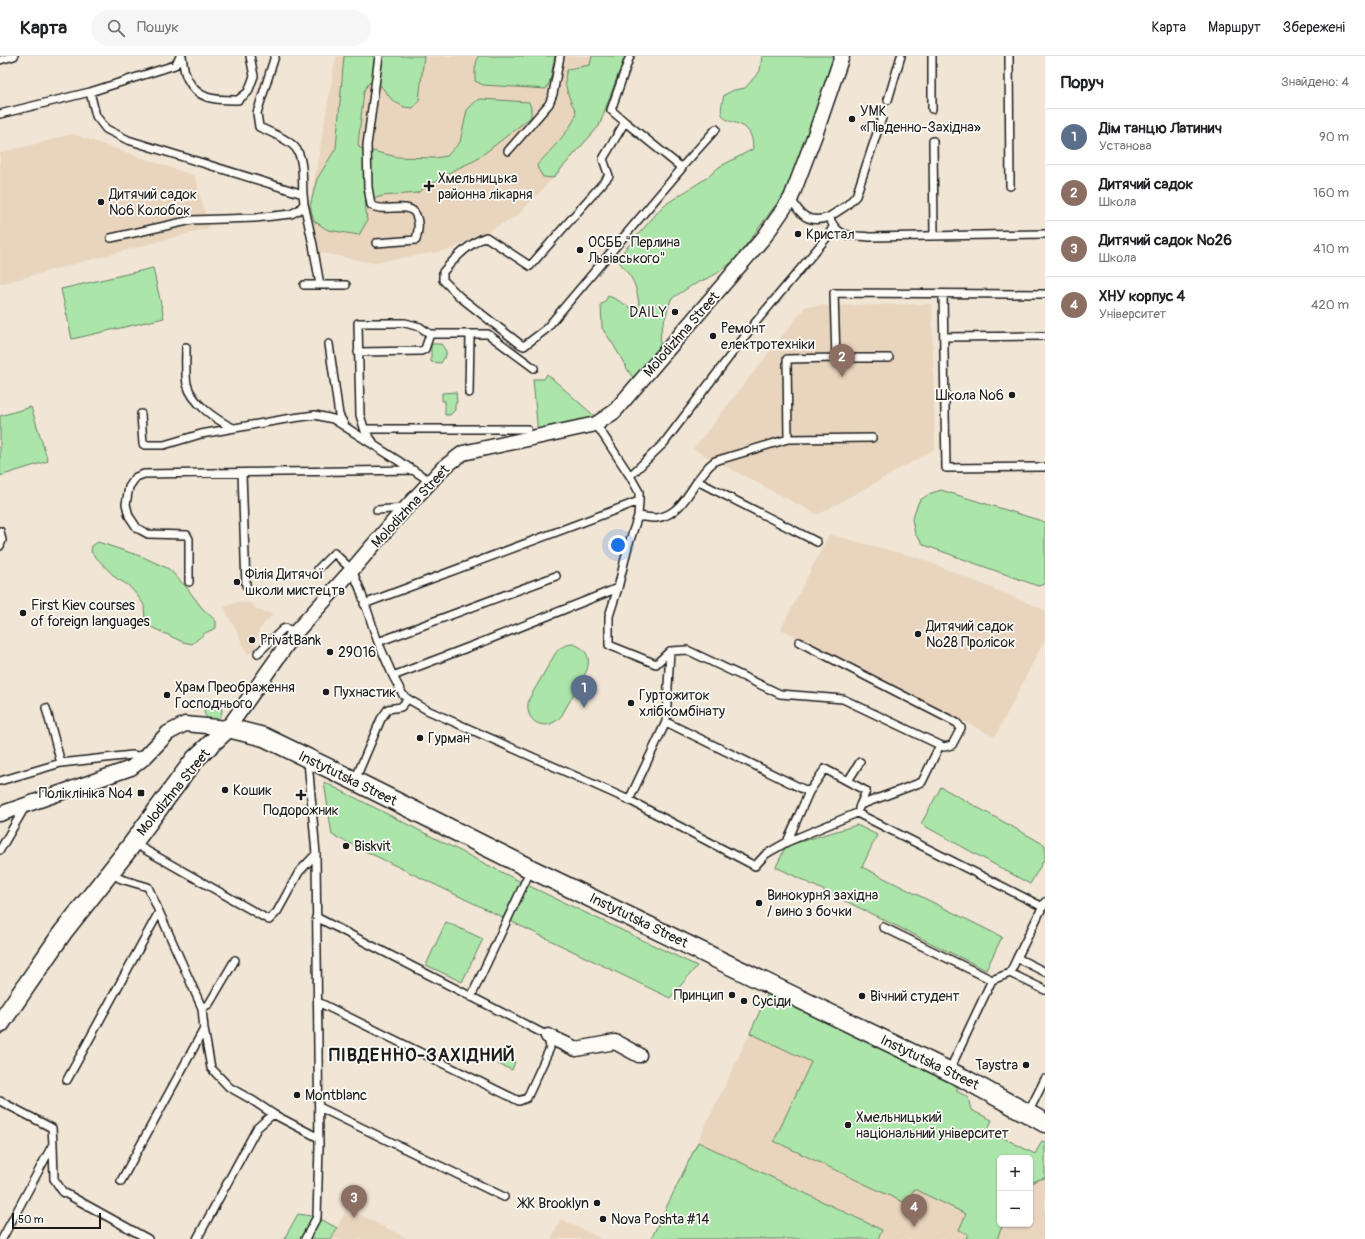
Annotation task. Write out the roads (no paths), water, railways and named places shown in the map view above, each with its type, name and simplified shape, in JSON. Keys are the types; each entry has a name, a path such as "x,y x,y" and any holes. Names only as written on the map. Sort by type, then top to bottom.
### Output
{"street":[{"name":"Molodizhna Street","path":"0,1024 63,932 134,841 195,759 228,728 295,633 442,468 463,453 596,424 614,412 765,236 791,198 816,132 842,56"},
{"path":"0,814 131,768 145,757 168,734 185,724 228,728"},
{"name":"Instytutska Street","path":"228,728 264,737 308,758 949,1072 1045,1123"},
{"path":"548,1036 576,1049 615,1042 639,1055"}],"lane":[{"path":"0,60 14,56"},
{"path":"181,56 187,78 198,93 215,100 238,100 248,92 254,76 250,56"},
{"path":"0,114 90,92 175,65 181,56"},
{"path":"275,56 257,113 259,127 281,138 296,149 301,161 304,204 320,285"},
{"path":"376,243 416,240 419,228 414,211 408,208 376,208 371,205 368,187 367,145 379,56"},
{"path":"508,151 549,104 553,94 560,56"},
{"path":"630,56 611,110 681,168"},
{"path":"888,100 901,56"},
{"path":"932,56 932,109"},
{"path":"1009,56 1010,186"},
{"path":"90,92 96,116 106,129 128,140 303,194"},
{"path":"791,198 803,215 813,220 822,220 846,206 856,196 882,118"},
{"path":"625,122 603,159 609,176 530,266 486,237 479,239 454,259 442,272 443,280 460,296 524,346 545,330 681,168 716,129"},
{"path":"933,141 934,236"},
{"path":"111,238 192,220 255,218 291,214 299,210 304,204"},
{"path":"829,217 833,227 844,234 862,236 1045,234"},
{"path":"630,476 664,443 755,323 828,236 833,227"},
{"path":"304,285 346,285"},
{"path":"836,358 834,293 1045,294"},
{"path":"943,294 946,468 1045,467"},
{"path":"375,446 365,429 360,415 358,352 359,320 405,323 420,327 430,334 488,334 534,368"},
{"path":"358,352 421,351 425,349 430,334"},
{"path":"469,393 470,334"},
{"path":"944,337 1045,336"},
{"path":"329,344 339,415 345,426"},
{"path":"186,347 187,384 193,396 218,420 233,428"},
{"path":"788,439 787,359 889,358"},
{"path":"141,414 143,444 145,446 164,445 201,434 315,415 333,419 430,481"},
{"path":"596,424 630,476 639,492 640,501 638,516 628,546 618,588 609,616 609,645 656,664 670,651 687,650 780,694 843,700 944,747 952,745 961,728 957,723 798,642"},
{"path":"365,429 527,429"},
{"path":"638,516 656,518 672,512 682,504 708,466 715,461 788,439 872,438"},
{"path":"189,582 188,534 148,534 137,528 129,516 126,504 129,487 136,477 144,474 413,470"},
{"path":"242,473 246,585"},
{"path":"697,481 817,542"},
{"path":"364,604 640,501"},
{"path":"377,510 406,508"},
{"path":"0,532 2,540 0,546"},
{"path":"318,569 334,553 352,570 378,642 393,676 403,695 408,700 427,710 629,800 755,866 766,854 787,842 856,814 866,791 825,769 809,792 787,842"},
{"path":"378,642 556,576"},
{"path":"393,676 618,588"},
{"path":"258,653 283,629 286,628 295,633"},
{"path":"629,800 666,722 670,651"},
{"path":"355,781 381,719 388,709 401,707 408,700"},
{"path":"46,708 61,763"},
{"path":"666,722 809,792"},
{"path":"860,805 922,782 940,745"},
{"path":"0,779 61,763 132,755 145,757"},
{"path":"305,1239 317,1218 319,1138 316,854 308,758"},
{"path":"848,781 860,762"},
{"path":"0,850 26,805"},
{"path":"856,814 1044,905 1010,973 992,980 949,1072"},
{"path":"134,841 142,848 269,920 276,912 299,872 316,854"},
{"path":"471,997 532,869"},
{"path":"109,872 121,879 148,887 202,1008 211,1068 229,1087 273,1114 319,1138"},
{"path":"67,1080 159,912"},
{"path":"316,917 548,1036 550,1048 527,1098 519,1101 318,1002"},
{"path":"883,927 992,980"},
{"path":"1017,958 1045,972"},
{"path":"202,1008 210,1004 235,960"},
{"path":"1010,973 1045,990"},
{"path":"121,1181 204,1029"},
{"path":"1028,1113 1045,1079"},
{"path":"0,1100 52,1128 54,1179 63,1192 148,1239"},
{"path":"319,1107 504,1196"},
{"path":"197,1239 257,1128 273,1114"},
{"path":"2,1239 53,1144"}],"place":[{"name":"УМК «Південно-Західна»","path":"852,119"},
{"name":"Хмельницька районна лікарня","path":"429,186"},
{"name":"Дитячий садок №6 Колобок","path":"101,202"},
{"name":"Кристал","path":"798,234"},
{"name":"ОСББ \"Перлина Львівського\"","path":"580,250"},
{"name":"DAILY","path":"675,312"},
{"name":"Ремонт електротехніки","path":"713,336"},
{"name":"Дитячий садок","path":"842,377"},
{"name":"Школа №6","path":"1012,395"},
{"name":"Філія Дитячої школи мистецтв","path":"237,582"},
{"name":"First Kiev courses of foreign languages","path":"23,613"},
{"name":"Дитячий садок №28 Пролісок","path":"918,634"},
{"name":"PrivatBank","path":"252,640"},
{"name":"29016","path":"330,652"},
{"name":"Пухнастик","path":"326,692"},
{"name":"Храм Преображення Господнього","path":"167,695"},
{"name":"Гуртожиток хлібкомбінату","path":"631,703"},
{"name":"Дім танцю Латинич","path":"584,708"},
{"name":"Гурман","path":"420,738"},
{"name":"Кошик","path":"225,790"},
{"name":"Поліклініка №4","path":"141,793"},
{"name":"Подорожник","path":"301,795"},
{"name":"Biskvit","path":"346,846"},
{"name":"ВинокурнЯ західна / вино з бочки","path":"759,903"},
{"name":"Принцип","path":"732,995"},
{"name":"Вічний студент","path":"862,996"},
{"name":"Сусіди","path":"744,1001"},
{"name":"Taystra","path":"1026,1065"},
{"name":"Montblanc","path":"297,1095"},
{"name":"Хмельницький національний університет","path":"848,1125"},
{"name":"ЖК Brooklyn","path":"597,1203"},
{"name":"Дитячий садок №26","path":"354,1218"},
{"name":"Nova Poshta #14","path":"603,1219"},
{"name":"ХНУ корпус 4","path":"914,1227"}],"district":[{"name":"ПІВДЕННО-ЗАХІДНИЙ","path":"422,1055"}]}
